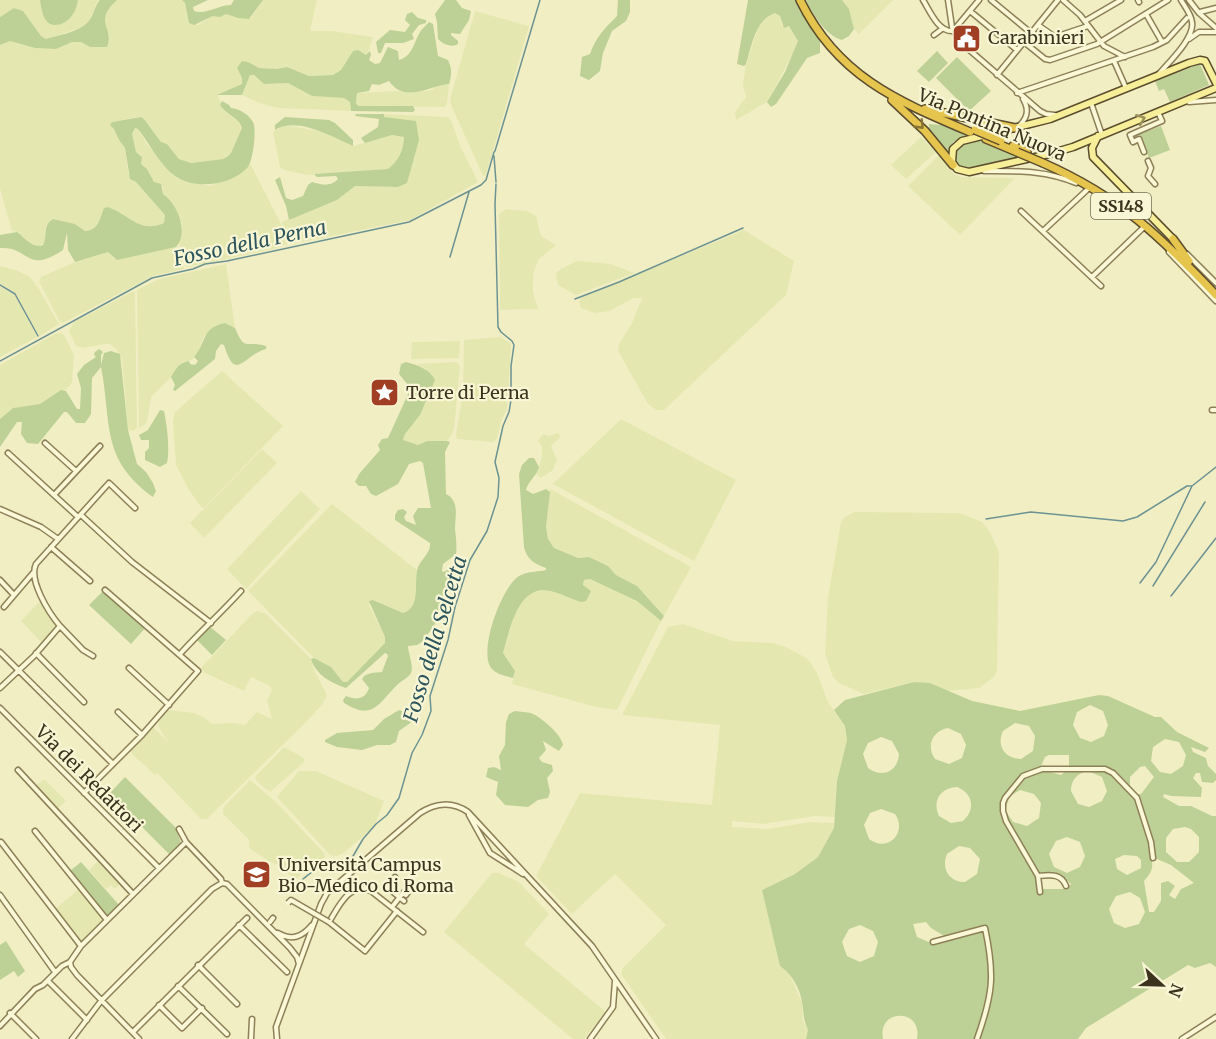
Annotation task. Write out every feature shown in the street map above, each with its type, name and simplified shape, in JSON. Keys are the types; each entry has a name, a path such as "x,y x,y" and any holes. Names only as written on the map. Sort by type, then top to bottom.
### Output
{"highway":[{"name":"Via Pontina Nuova","path":"802,0 820,34 836,53 881,91 908,105 1001,141 1026,156 1047,163"},
{"name":"Via Pontina Nuova","path":"802,0 822,31 850,62 883,88 986,139 1085,178 1150,223 1188,262"},
{"path":"881,91 915,120 954,166"},
{"path":"925,109 1015,128"},
{"path":"1173,239 1188,262"},
{"name":"SS148","path":"1188,262 1216,290"},
{"name":"SS148","path":"1188,262 1216,295"}],"main road":[{"path":"1200,60 1211,83 1206,92"},
{"path":"1216,83 1207,63 1200,60 1062,114 958,142 951,152 954,166 966,172 977,171 1026,156 1060,151 1216,88"},
{"path":"1100,135 1092,148 1094,157 1173,239"}],"street":[{"path":"923,0 942,29 953,31"},
{"path":"948,0 953,31 962,44 1019,95 1043,113 1062,114"},
{"path":"953,31 979,0"},
{"path":"991,0 1031,33"},
{"path":"997,75 1061,0 1087,24 1106,47 1126,57"},
{"path":"1038,25 1054,37 1087,24 1121,0"},
{"path":"1024,42 1049,60 1101,42 1168,0"},
{"path":"1158,75 1191,32 1193,25 1191,16 1181,0"},
{"path":"1189,0 1216,30"},
{"path":"1199,13 1216,8"},
{"path":"970,11 1017,50"},
{"path":"1146,14 1162,42"},
{"path":"1019,95 1162,42 1187,18"},
{"path":"1205,18 1216,22"},
{"path":"934,35 942,29"},
{"path":"1184,44 1199,32 1216,30"},
{"path":"1114,61 1126,88"},
{"path":"1015,128 1027,115 1027,107 1019,95"},
{"path":"1179,103 1216,100"},
{"path":"1091,103 1100,135"},
{"path":"1144,152 1138,139 1133,142 1130,135 1162,121 1158,111"},
{"path":"1026,156 1022,168 1028,171"},
{"path":"1148,161 1151,168 1148,176 1155,184"},
{"path":"977,171 1028,171 1059,176 1088,189 1143,228 1216,301"},
{"path":"1043,231 1088,189"},
{"path":"1021,211 1101,286"},
{"path":"1092,277 1143,228"},
{"path":"1173,239 1216,284"},
{"path":"45,443 76,471"},
{"path":"54,495 100,446"},
{"path":"8,453 132,562 211,623"},
{"path":"4,607 34,572 36,564 109,483 135,508"},
{"path":"0,509 41,527 58,539"},
{"path":"51,547 90,581"},
{"path":"34,572 46,607 81,648 93,656"},
{"path":"0,580 14,595"},
{"path":"84,793 142,735 198,671 105,590"},
{"path":"180,654 241,591"},
{"path":"0,688 60,626"},
{"path":"0,652 113,764"},
{"path":"36,653 84,702"},
{"path":"129,668 169,705"},
{"name":"Via dei Redattori","path":"0,708 159,868"},
{"path":"118,712 142,735"},
{"path":"1040,892 1038,876 1006,821 1003,811 1005,798 1023,776 1042,769 1071,771 1098,767 1113,773 1131,790 1140,804 1151,842 1153,858"},
{"path":"18,770 133,894"},
{"path":"277,1039 276,1027 323,899 330,890 425,810 436,805 447,804 468,812 592,946 656,1039"},
{"path":"468,812 490,853 532,881"},
{"path":"179,829 186,842 221,879 222,883"},
{"path":"35,831 107,920"},
{"path":"484,844 487,839 495,841"},
{"path":"1,842 81,946"},
{"path":"0,1026 10,1013 55,972 70,962 81,946 186,842"},
{"path":"499,860 505,857 504,851"},
{"path":"1038,876 1054,875 1063,879 1066,886"},
{"path":"395,877 387,887 404,901"},
{"path":"72,1039 101,1001 212,889 222,883 227,884 291,949 298,959 298,967"},
{"path":"329,922 341,900 362,888 371,891 423,932"},
{"path":"392,907 403,893 406,895 410,889"},
{"path":"0,895 55,972"},
{"path":"288,903 291,900 329,922 364,951 397,911"},
{"path":"132,1032 247,918"},
{"path":"291,949 291,942 306,932 315,922"},
{"path":"239,925 287,972"},
{"path":"933,942 985,928 990,954 992,988 987,1012 977,1039"},
{"path":"273,930 282,936 304,939 307,946"},
{"path":"291,949 299,951 307,946"},
{"path":"70,962 74,972 140,1039"},
{"path":"198,965 237,1004"},
{"path":"590,1039 613,1007 615,980"},
{"path":"49,982 87,1020"},
{"path":"178,986 227,1034"},
{"path":"159,1005 182,1028 202,1008"},
{"path":"10,1013 36,1039"},
{"path":"1182,1039 1216,1017"},
{"path":"251,1039 252,1018"}],"green space":[{"path":"0,0 40,0 45,19 51,25 57,25 76,9 78,0 100,0 96,4 90,21 83,27 46,39 41,36 23,11 14,8 0,17"},
{"path":"40,0 78,0 71,17 64,23 52,25 45,19"},
{"path":"100,0 117,0 106,14 109,40 107,47 90,47 81,42 72,42 56,49 35,48 10,41 0,45 0,17 14,8 23,11 41,36 46,39 68,33 84,25 90,20"},
{"path":"117,0 182,0 185,3 189,23 198,25 213,16 226,14 238,18 251,18 263,0 317,0 310,31 332,31 373,37 367,55 353,51 341,70 333,75 309,76 287,67 259,68 248,62 237,68 242,84 218,95 223,110 237,120 242,129 231,153 223,159 191,163 184,161 179,159 167,144 161,142 144,119 138,117 112,122 125,148 128,172 165,215 164,223 156,227 135,224 108,207 104,208 97,227 92,230 85,231 75,224 53,219 49,221 46,226 45,242 39,247 12,231 0,189 0,45 10,41 35,48 56,49 72,42 81,42 90,47 109,41 104,20 106,12"},
{"path":"182,0 208,0 193,7 194,11 199,12 231,5 234,0 263,0 249,19 226,14 220,17 213,16 194,25 189,23 185,3"},
{"path":"445,0 456,0 462,8 471,11 469,20 460,34 451,33 458,41 458,44 453,46 438,39 435,14"},
{"path":"618,0 630,0 630,12 626,21 612,31 603,53 600,71 589,80 580,76 582,57 590,54 601,34 617,16"},
{"path":"748,0 796,0 820,41 820,53 807,58 776,104 771,107 767,102 785,72 798,41 789,26 784,28 780,16 775,13 768,16 759,27 746,64 744,66 737,64"},
{"path":"806,0 842,0 849,9 854,29 849,36 842,40 830,34 820,24"},
{"path":"842,0 893,0 859,34 854,29 849,9"},
{"path":"475,11 529,26 486,175 483,176 450,99"},
{"path":"412,12 418,18 426,20 426,23 419,25 412,34 414,39 403,43 385,43 381,53 378,53 376,42 390,30 405,32 410,25 405,20 407,14"},
{"path":"775,13 780,16 782,26 789,25 798,41 797,46 767,102 736,120 735,112 746,97 743,86 746,64 759,24 766,16"},
{"path":"429,22 433,24 438,56 448,60 450,66 449,84 409,93 395,88 389,81 379,85 372,84 369,91 357,93 358,106 413,106 415,110 413,112 351,111 350,102 344,98 312,96 288,83 264,84 254,75 250,75 242,95 217,95 242,84 237,68 242,61 259,68 287,67 309,76 333,75 341,70 353,51 358,50 366,55 370,51 369,60 375,64 380,63 388,47 398,51 399,60 409,53 420,32"},
{"path":"937,51 948,63 929,82 917,71"},
{"path":"957,57 991,91 969,111 936,78"},
{"path":"1200,64 1209,85 1170,102 1164,89 1159,91 1155,81"},
{"path":"250,75 254,75 264,84 288,83 312,96 344,98 350,102 351,111 278,108 259,103 242,95"},
{"path":"449,84 445,107 358,106 356,104 357,93 398,91 408,93 432,90 438,85"},
{"path":"222,101 249,117 255,131 253,152 248,167 223,182 192,183 175,176 164,166 138,129 135,128 132,134 136,152 142,157 141,164 147,169 154,182 161,184 163,194 177,211 182,234 176,247 117,260 108,252 75,262 68,250 67,233 63,250 41,260 34,260 17,251 0,248 0,235 17,232 36,246 43,245 46,227 53,219 75,224 85,231 93,229 104,208 108,207 141,225 156,226 164,223 165,215 136,182 130,179 125,148 110,125 112,122 141,117 161,142 167,144 179,159 191,163 223,159 231,153 242,128 238,121 220,105"},
{"path":"356,114 384,114 384,117 416,121 419,140 407,183 398,187 355,186 337,200 289,220 275,180 280,177 286,198 292,200 303,196 312,182 326,185 338,179 336,176 317,177 314,174 388,169 397,159 402,151 404,137 392,135 365,143 361,138 378,127 379,119 355,116"},
{"path":"384,114 448,117 478,182 410,220 289,243 283,221 337,200 355,186 398,187 407,183 418,144 415,121 384,117"},
{"path":"285,117 329,120 353,140 353,146 314,129 294,125 275,130 275,125"},
{"path":"929,124 941,125 968,136 953,142 947,154 929,129"},
{"path":"285,125 324,132 353,146 392,135 405,137 395,165 388,169 307,175 280,167 273,132"},
{"path":"1161,126 1170,150 1149,158 1139,134"},
{"path":"135,128 177,178 209,186 234,177 251,165 281,224 287,244 187,267 179,243 182,224 163,194 163,187 154,182 147,169 141,164 141,155 136,152 132,134"},
{"path":"921,137 936,152 906,179 891,165"},
{"path":"981,140 1019,157 967,170 959,168 954,163 954,151 961,144"},
{"path":"939,155 954,174 962,177 1015,178 960,235 908,186"},
{"path":"506,209 527,211 536,216 541,236 556,245 539,259 533,275 533,292 538,309 500,310 499,214"},
{"path":"744,230 794,261 786,295 664,410 656,410 648,404 618,351 619,344 632,323 642,298 634,298 609,311 595,313 581,308 579,301 583,297"},
{"path":"176,247 179,249 184,269 153,276 63,323 60,322 39,282 41,277 75,262 108,252 115,259"},
{"path":"577,261 611,264 634,273 576,295 558,285 556,277 557,272"},
{"path":"226,264 235,328 225,323 204,336 192,360 183,362 177,367 171,377 151,397 147,422 139,429 137,290 159,279"},
{"path":"0,266 30,277 59,324 39,336 15,293 0,283"},
{"path":"0,286 16,297 37,337 0,357"},
{"path":"135,292 137,428 132,431 128,430 122,359 117,350 110,344 83,348 76,346 69,331 74,322"},
{"path":"225,323 235,328 244,343 259,344 266,346 266,349 236,365 232,363 224,345 221,344 216,351 215,359 175,391 173,390 175,385 171,377 176,369 182,363 189,361 190,364 195,365 198,361 194,357 205,336 212,328"},
{"path":"61,333 74,355 72,382 69,387 40,404 13,408 0,419 0,365 55,334"},
{"path":"500,337 510,343 511,347 507,409 497,438 494,442 457,439 463,392 464,340"},
{"path":"460,341 459,358 411,359 412,342"},
{"path":"99,349 103,352 101,365 104,353 111,351 120,354 128,430 137,464 146,472 156,491 153,497 136,483 124,469 116,454 108,423 101,367 92,378 91,414 85,423 76,423 67,412 64,412 38,444 27,443 21,434 22,422 17,422 0,447 0,419 13,408 40,404 61,390 66,391 77,409 80,409 81,388 77,374 84,365 96,357 95,352"},
{"path":"406,362 427,370 435,380 420,415 403,440 418,445 427,441 450,442 445,452 446,494 455,505 456,554 443,564 442,571 451,568 454,570 454,577 434,626 422,642 408,646 411,673 380,704 369,710 362,710 344,703 343,700 346,696 357,698 365,695 369,688 362,679 368,674 382,672 387,654 385,653 346,688 325,678 316,670 311,659 314,658 331,667 343,682 347,682 385,643 385,637 369,601 373,600 403,613 409,610 415,600 418,567 428,553 430,543 395,520 395,515 398,510 403,509 407,512 404,517 406,521 416,525 413,516 418,508 431,508 423,463 420,461 409,464 398,484 376,496 371,494 366,486 359,486 355,482 380,450 378,445 382,439 388,438 409,392 408,385 399,374 401,364"},
{"path":"456,362 460,366 454,429 451,436 447,441 427,441 418,445 405,442 403,440 405,434 420,415 426,369 416,364"},
{"path":"222,371 283,426 204,508 189,490 176,465 173,421 175,412"},
{"path":"160,410 164,411 168,451 167,463 160,467 145,460 149,440 141,440 139,435 148,430"},
{"path":"621,419 736,480 694,561 553,484"},
{"path":"557,433 561,436 551,446 557,460 553,470 541,478 537,475 542,456 542,446 538,441 543,434 549,436"},
{"path":"262,449 277,463 204,538 190,523"},
{"path":"529,458 534,458 539,467 526,490 533,494 546,489 550,492 546,527 548,539 554,548 578,558 589,557 608,566 616,575 637,586 664,616 661,621 637,601 590,579 584,580 583,585 591,591 586,601 581,602 550,591 539,591 522,602 512,622 503,653 515,671 513,678 499,674 492,669 488,661 489,635 499,606 512,582 522,574 546,570 529,558 524,547 519,474 522,465"},
{"path":"550,489 691,567 664,616 637,586 616,575 608,566 589,557 578,558 554,548 548,539 546,527"},
{"path":"301,491 320,509 246,589 227,569"},
{"path":"332,504 417,570 417,590 414,603 409,611 403,613 374,600 369,605 385,637 385,643 347,682 343,682 331,667 314,658 248,591"},
{"path":"854,512 960,513 982,522 990,532 999,552 997,671 994,677 979,688 946,691 930,683 914,682 864,694 839,683 833,677 825,653 828,598 841,522"},
{"path":"590,579 637,601 661,621 617,710 596,707 512,684 515,671 503,653 516,610 524,598 534,592 548,590 581,602 584,580"},
{"path":"103,591 146,627 131,644 89,605"},
{"path":"41,600 56,625 42,643 21,621"},
{"path":"257,611 266,614 311,659 327,695 322,705 301,727 207,819 201,819 157,773 155,775 129,751 152,726 168,742 158,726 159,721 168,710 194,713 213,724 245,725 257,712 272,719 267,701 272,690 270,686 251,677 244,691 205,673 201,668"},
{"path":"683,624 733,641 773,643 808,659 817,673 828,702 845,726 847,740 837,781 835,817 815,816 763,824 732,821 732,827 768,829 810,822 834,823 834,828 818,857 795,874 762,890 788,971 802,1002 803,1021 808,1030 806,1039 666,1039 621,974 623,968 666,925 615,874 572,914 536,876 580,793 712,805 720,725 622,715 668,627"},
{"path":"209,626 226,640 212,655 196,639"},
{"path":"914,682 930,683 972,701 1020,711 1099,695 1108,696 1155,717 1161,717 1177,732 1209,748 1205,752 1191,747 1193,752 1206,758 1208,766 1216,774 1216,780 1213,783 1202,782 1200,773 1196,773 1193,778 1202,788 1201,797 1164,794 1163,797 1179,806 1191,806 1216,816 1216,967 1210,963 1195,968 1188,965 1086,1028 1078,1039 917,1039 917,1029 913,1022 907,1017 900,1016 893,1017 887,1022 883,1029 883,1039 806,1039 808,1030 801,997 791,977 780,966 762,890 795,874 818,857 834,828 837,781 847,740 845,726 834,710 845,700","holes":["1090,705 1103,711 1108,725 1104,736 1091,742 1080,738 1073,725 1077,712","1015,723 1029,726 1035,736 1033,751 1021,759 1006,754 1001,742 1003,731","948,728 961,734 966,745 962,758 949,764 935,759 931,749 934,736","881,737 892,741 899,754 893,769 879,773 868,768 863,754 868,743","1165,739 1179,742 1186,755 1183,766 1171,774 1160,772 1151,761 1153,747","1069,755 1069,768 1061,775 1047,771 1041,766 1045,757","1145,766 1154,777 1141,794 1136,794 1130,787 1130,777 1140,767","1088,771 1102,777 1107,791 1102,801 1089,807 1078,804 1071,791 1075,778","957,787 967,793 971,802 967,817 963,821 951,823 939,816 936,805 939,796 946,790","1020,790 1034,794 1041,803 1039,818 1027,826 1013,822 1005,810 1010,796","881,809 895,814 899,828 894,839 882,844 869,839 864,825 870,813","1185,827 1191,829 1199,837 1199,852 1189,862 1177,862 1166,852 1166,838 1173,829","1067,837 1080,842 1085,856 1080,867 1067,873 1054,867 1049,854 1056,841","959,846 970,848 980,859 977,874 965,882 951,877 945,865 947,854","1124,855 1137,856 1141,860 1141,868 1127,875 1117,869 1115,859","1150,856 1171,865 1194,883 1181,889 1175,899 1169,895 1175,886 1168,881 1161,883 1161,901 1154,912 1149,912 1144,881 1152,870","1038,872 1056,873 1071,884 1066,889 1042,889 1035,878","1130,892 1140,898 1145,912 1139,924 1125,928 1114,923 1109,909 1116,896","926,922 946,937 931,943 917,937 913,924","860,925 873,931 878,942 874,956 860,962 847,956 842,942 849,929"]},
{"path":"399,710 411,714 413,721 399,731 396,742 390,745 377,745 362,750 337,747 325,742 337,733 373,730 384,719"},
{"path":"515,711 531,713 540,718 555,732 563,745 559,751 543,741 546,750 539,758 542,762 552,765 553,771 547,778 550,792 548,798 538,800 528,807 505,805 496,795 498,782 486,777 488,768 494,767 501,770 499,756 505,745 506,722 509,714"},
{"path":"284,747 304,758 304,762 270,792 257,782 255,777"},
{"path":"299,771 316,771 384,801 374,827 342,854 330,855 277,797"},
{"path":"125,777 175,827 181,843 170,855 109,794"},
{"path":"44,779 66,801 57,809 35,786"},
{"path":"250,780 276,802 324,853 325,857 322,862 304,871 295,880 282,867 249,848 249,840 223,814 223,808"},
{"path":"99,860 121,883 115,889 111,885 106,889 89,870"},
{"path":"81,862 119,905 108,916 70,871"},
{"path":"492,873 499,873 519,882 549,914 524,944 606,1012 584,1039 573,1039 444,932"},
{"path":"79,889 104,920 82,941 55,909"},
{"path":"6,941 25,971 18,977 14,971 0,980 0,945"}],"waterway":[{"name":"Fosso della Perna","path":"495,151 540,0"},
{"name":"Fosso della Perna","path":"0,361 152,278 205,264 409,222 481,185 486,180 494,152"},
{"name":"Fosso della Perna","path":"494,156 496,182"},
{"name":"Fosso della Selcetta","path":"303,879 325,865 349,863 363,839 387,815 399,798 412,753 431,711 430,696 470,560 487,531 498,497 499,478 495,462 511,400 511,366 514,345 498,327 496,184"},
{"path":"450,257 469,192"},
{"path":"575,299 743,228"},
{"path":"0,285 15,294 38,336"},
{"path":"1140,583 1156,562 1192,486 1216,467"},
{"path":"986,519 1031,512 1123,521 1137,517 1187,486 1192,486"},
{"path":"1153,586 1205,502"},
{"path":"1171,596 1216,538"}],"place":[{"name":"Carabinieri","path":"967,38"},
{"name":"Torre di Perna","path":"385,393"},
{"name":"Università Campus Bio-Medico di Roma","path":"257,875"}]}
